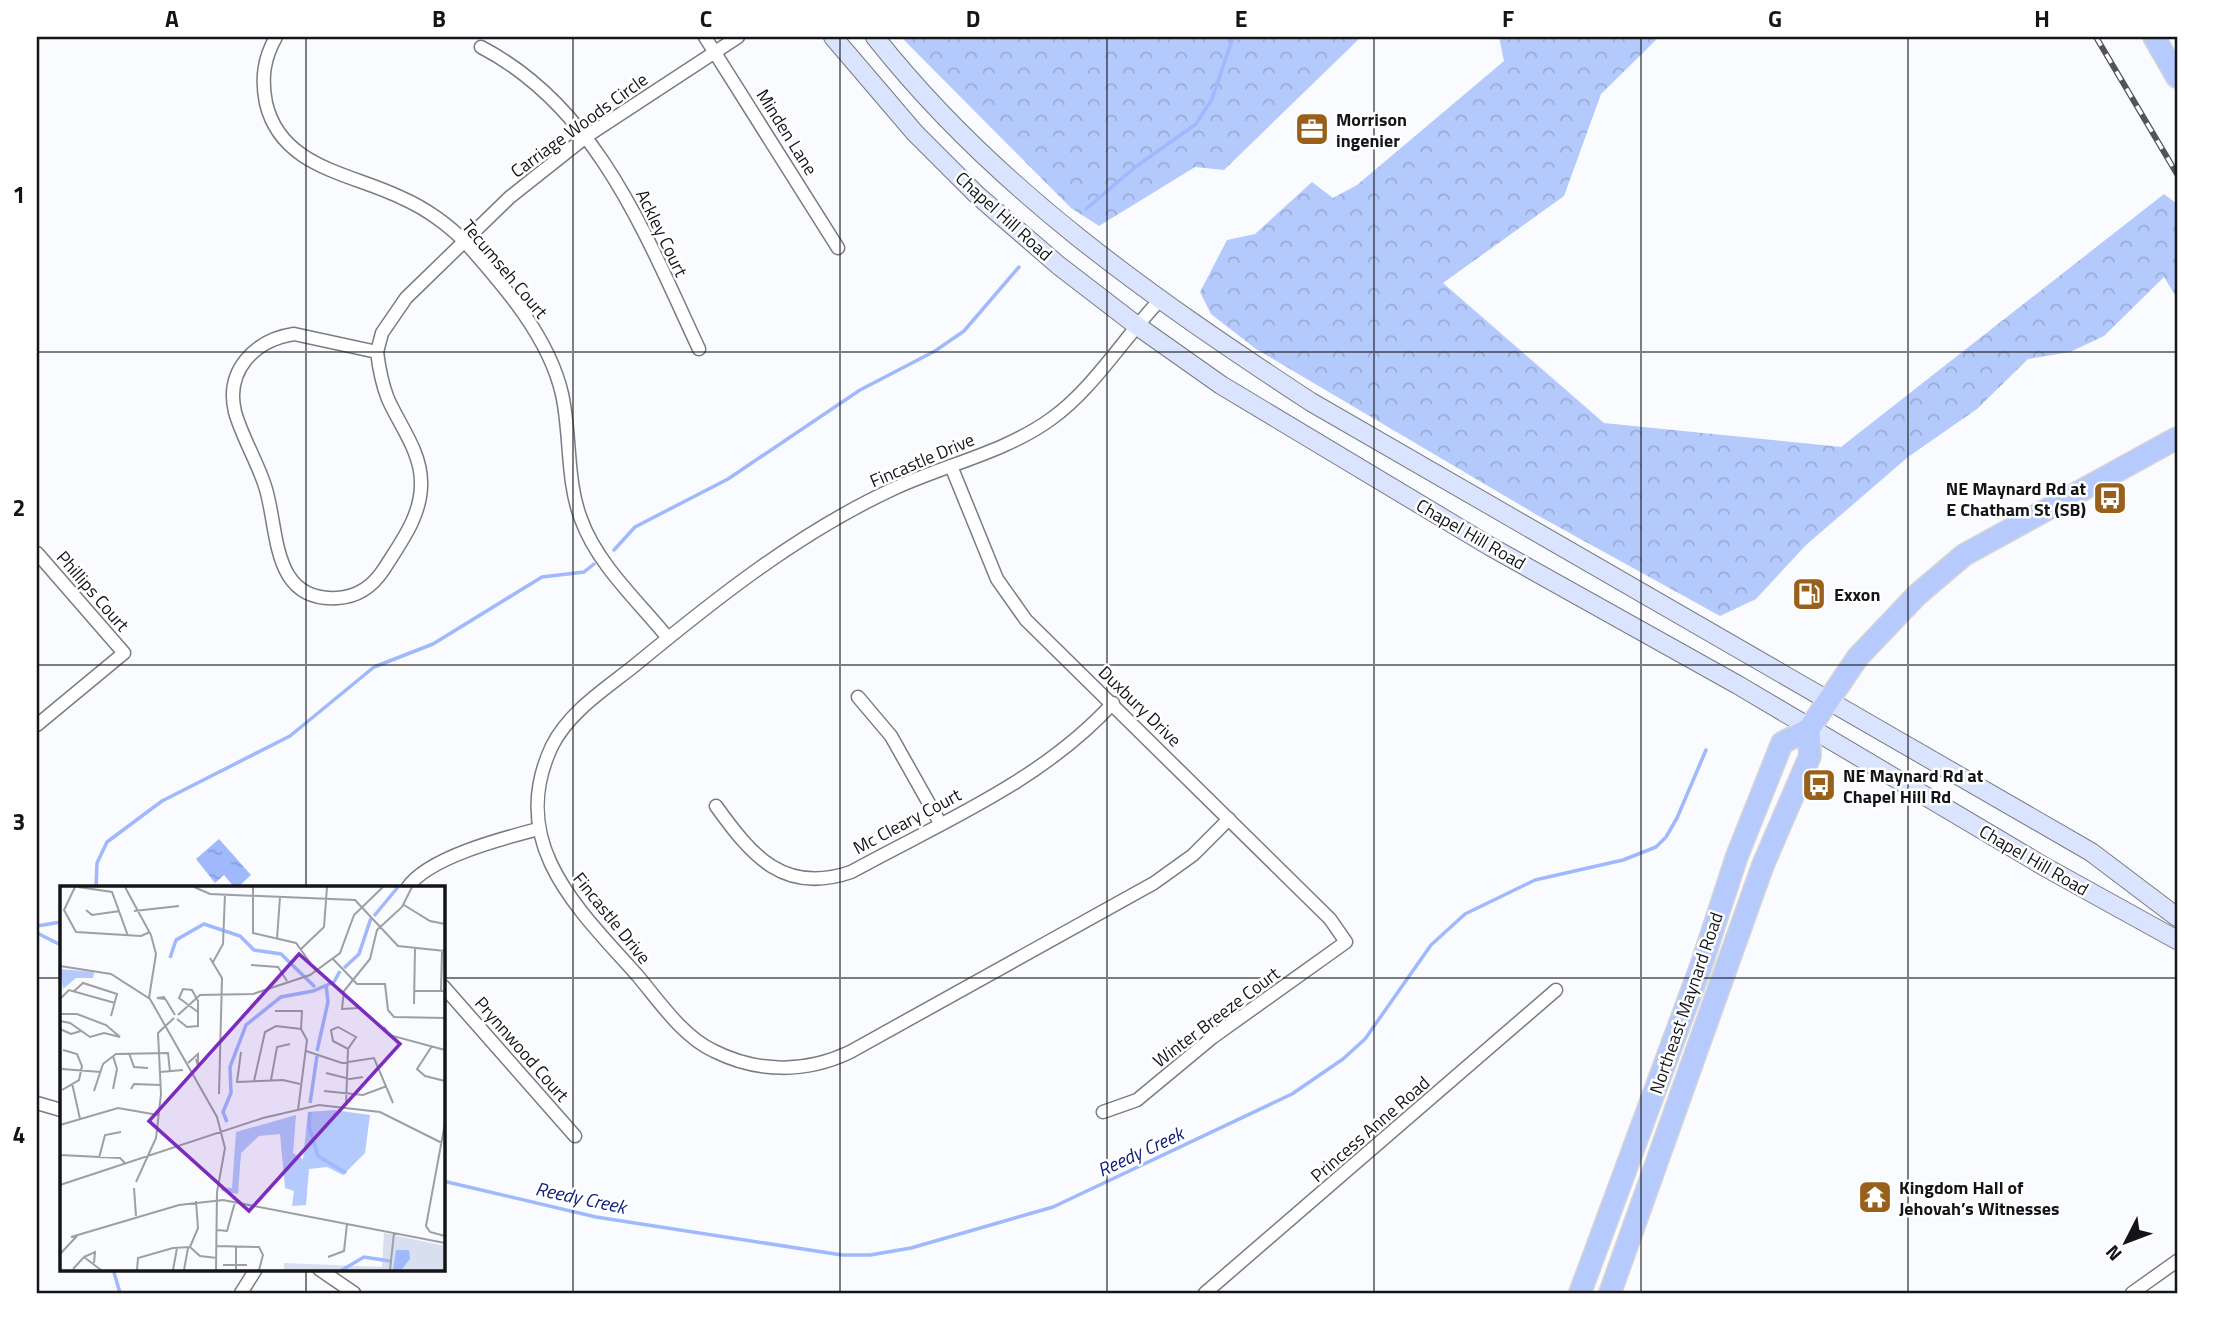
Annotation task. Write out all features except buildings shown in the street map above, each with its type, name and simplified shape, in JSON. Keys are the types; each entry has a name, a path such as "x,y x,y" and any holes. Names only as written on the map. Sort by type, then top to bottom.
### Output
{"main road":[{"name":"Chapel Hill Road","path":"833,37 915,133 977,195 1058,265 1221,385 1440,517 1727,679 2115,907 2177,940"},
{"name":"Chapel Hill Road","path":"875,37 951,120 1012,181 1091,250 1158,301 1311,402 2091,852 2177,917"},
{"path":"2154,37 2177,77"},
{"name":"Northeast Maynard Road","path":"1580,1293 1756,808 1783,743 1809,729 1858,657 1917,595 1964,555 2177,438"},
{"name":"Northeast Maynard Road","path":"1610,1293 1762,865 1810,756 1809,729"}],"street":[{"name":"Tecumseh Court","path":"276,37 262,77 273,123 288,145 319,166 424,209 465,242 534,330 562,393 576,500 589,536 668,638"},
{"name":"Minden Lane","path":"705,37 838,248"},
{"name":"Carriage Woods Circle","path":"377,352 392,316 510,197 587,136 738,37"},
{"name":"Ackley Court","path":"481,47 507,61 537,86 587,136 618,183 699,349"},
{"name":"Fincastle Drive","path":"1158,301 1083,390 1050,420 1010,442 894,489 835,520 783,552 668,638 583,707 566,725 552,746 542,776 538,829 551,867 566,892 683,1028 713,1051 740,1062 801,1068 850,1052 1154,883 1193,855 1229,819"},
{"path":"304,334 377,352 389,400 420,468 417,513 379,578 350,596 327,598 296,584 281,562 266,487 236,414 236,380 252,351 263,342 281,335 304,334"},
{"name":"Duxbury Drive","path":"951,466 997,579 1026,620 1330,919 1346,942"},
{"name":"Phillips Court","path":"37,553 124,653 37,725"},
{"path":"858,696 891,736 940,823"},
{"name":"Mc Cleary Court","path":"716,806 737,835 764,863 780,873 816,879 831,878 851,872 1052,760 1113,703"},
{"path":"409,886 423,872 443,862 538,829"},
{"name":"Winter Breeze Court","path":"1103,1112 1137,1100 1213,1037 1346,942"},
{"name":"Prynnwood Court","path":"444,987 575,1136"},
{"name":"Princess Anne Road","path":"1205,1293 1556,990"},
{"path":"37,1103 60,1110"},
{"path":"2132,1293 2177,1261"},
{"path":"242,1293 255,1270"},
{"path":"320,1270 354,1293"}],"green space":[{"path":"901,37 1361,37 1224,170 1195,167 1099,226 1071,208"},
{"path":"1499,37 1659,37 1601,94 1564,196 1443,283 1604,423 1841,447 2164,194 2177,204 2177,298 2164,277 2104,336 2070,352 2028,359 1977,409 1908,457 1806,545 1756,599 1720,616 1537,515 1256,349 1211,314 1200,292 1227,240 1255,234 1312,182 1333,198 1357,185 1504,61"}],"water":[{"path":"219,839 251,875 239,886 233,886 224,875 215,883 196,859"}],"waterway":[{"path":"1086,209 1134,168 1196,124 1212,99 1233,37"},
{"path":"614,550 635,527 728,479 860,390 935,351 964,331 1019,267"},
{"path":"96,886 97,863 107,842 162,801 290,736 374,667 433,644 542,577 584,572 594,564"},
{"name":"Reedy Creek","path":"444,1181 596,1217 842,1255 870,1255 911,1248 1053,1207 1292,1094 1343,1059 1365,1039 1431,945 1465,914 1535,880 1623,860 1656,847 1666,837 1677,818 1706,750"},
{"path":"37,926 60,922"},
{"name":"Reedy Creek","path":"37,933 60,944"},
{"path":"113,1270 120,1293"}],"railway":[{"path":"2096,37 2177,174"}],"place":[{"name":"Morrison ingenier","path":"1312,129"},
{"name":"NE Maynard Rd at E Chatham St (SB)","path":"2110,498"},
{"name":"Exxon","path":"1809,594"},
{"name":"NE Maynard Rd at Chapel Hill Rd","path":"1819,785"},
{"name":"Kingdom Hall of Jehovah’s Witnesses","path":"1875,1197"}]}
